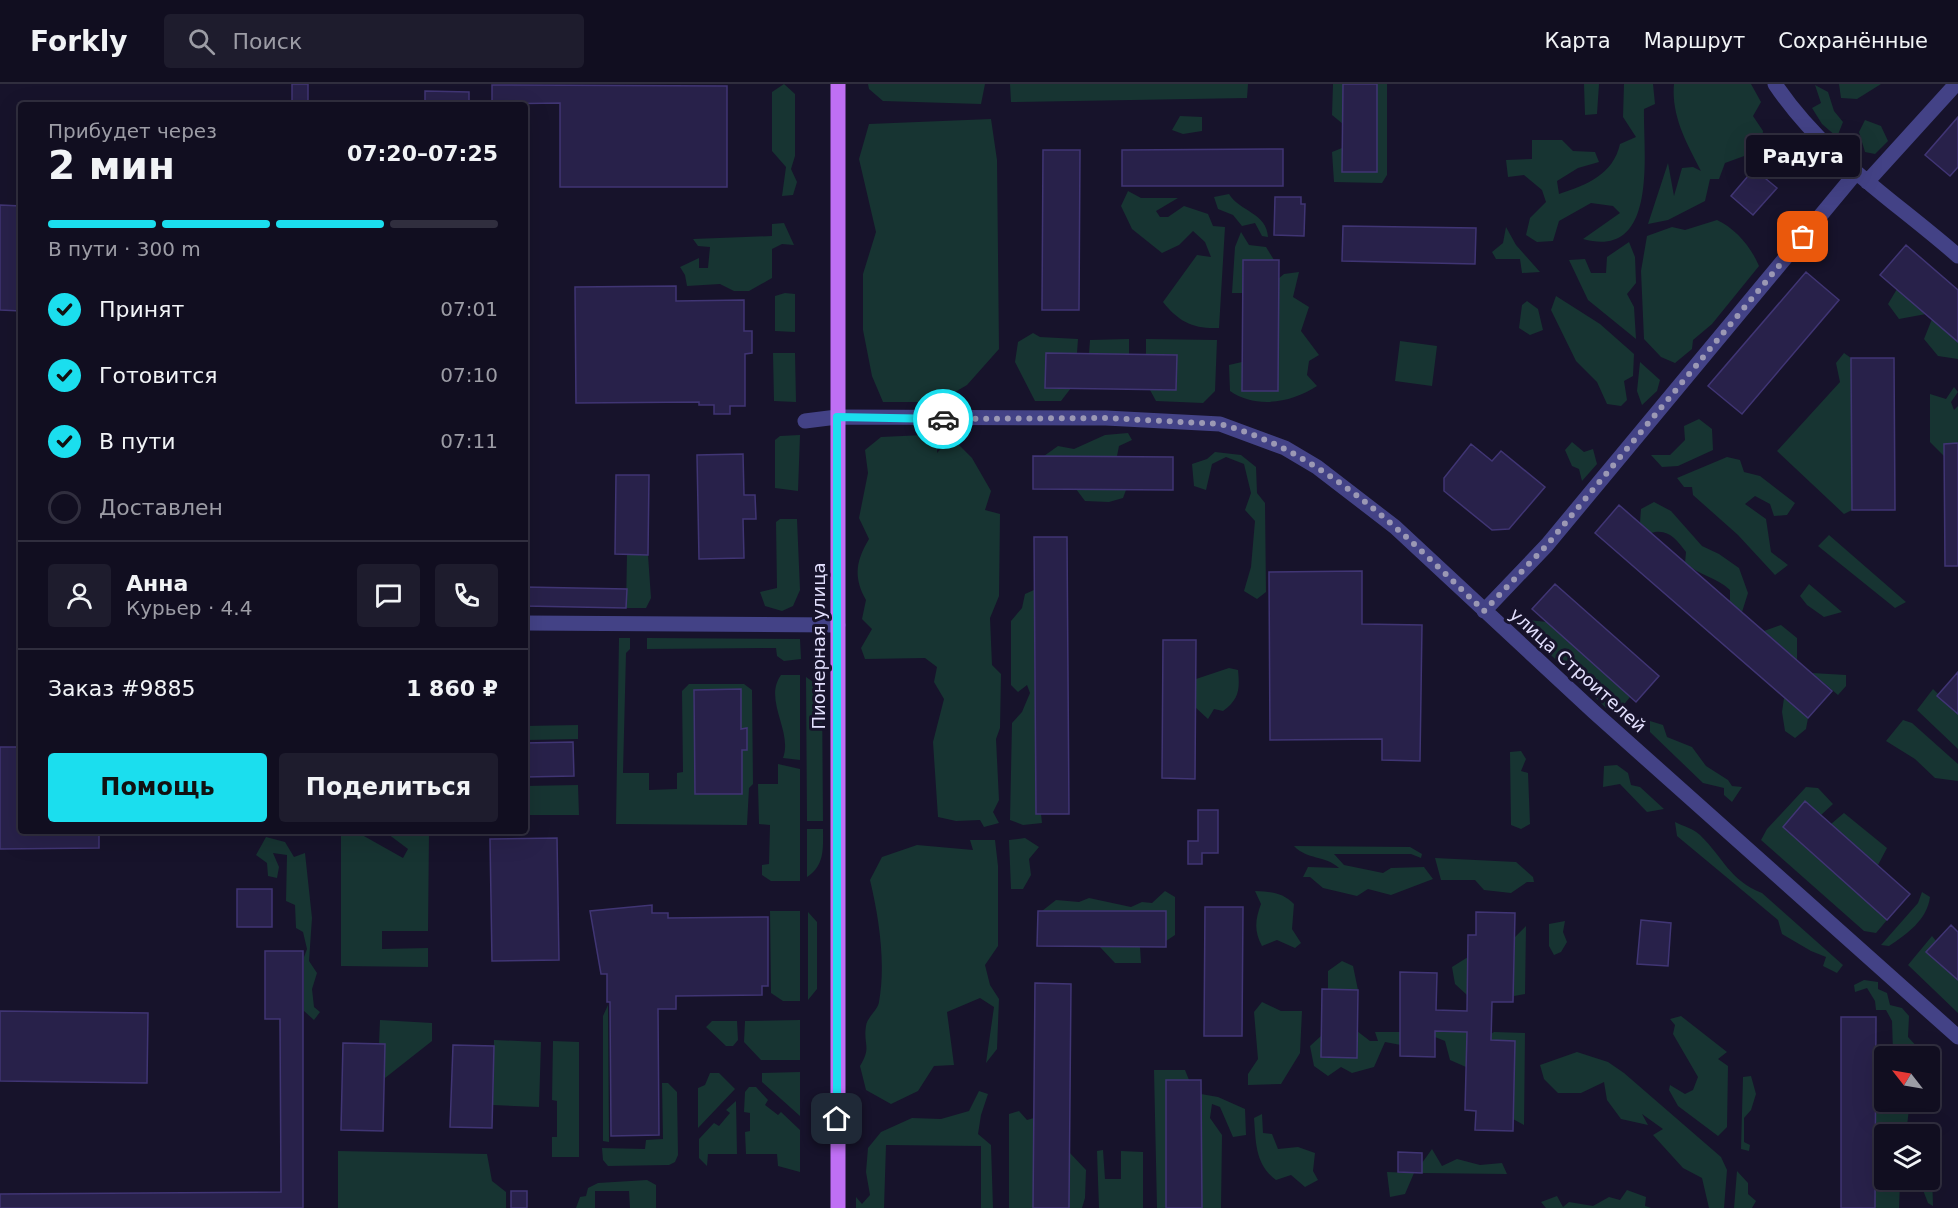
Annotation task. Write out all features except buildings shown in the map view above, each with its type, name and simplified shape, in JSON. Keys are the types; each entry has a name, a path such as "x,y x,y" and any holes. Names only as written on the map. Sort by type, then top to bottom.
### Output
{"main road":[{"name":"Пионерная улица","path":"838,84 838,1208"}],"street":[{"path":"1775,84 1793,111 1816,137 1861,178 1958,256"},
{"path":"1484,611 1547,545 1861,178 1956,84"},
{"name":"улица Строителей","path":"805,421 837,417 1106,418 1220,424 1285,448 1317,467 1395,527 1603,720 1958,1037"},
{"path":"528,623 838,625"}],"green space":[{"path":"784,84 795,94 795,156 791,169 797,182 793,195 782,196 786,167 772,151 772,92"},
{"path":"868,84 985,84 981,104 883,101 869,89"},
{"path":"1010,84 1248,84 1247,98 1011,102"},
{"path":"1333,84 1343,84 1343,124 1332,115"},
{"path":"1377,84 1387,84 1387,175 1382,183 1334,182 1332,152 1342,148 1342,172 1376,172"},
{"path":"1584,84 1599,84 1597,114 1585,115"},
{"path":"1624,84 1653,84 1655,104 1644,109 1644,175 1642,198 1635,219 1624,234 1607,241 1583,239 1620,213 1613,206 1591,203 1559,221 1553,241 1537,242 1526,235 1530,218 1546,202 1542,190 1524,175 1508,177 1506,160 1532,159 1532,140 1562,140 1573,151 1595,152 1599,162 1578,168 1557,181 1559,194 1597,177 1611,164 1620,144 1636,137 1623,117"},
{"path":"1674,84 1751,84 1761,102 1753,116 1763,131 1761,150 1752,144 1747,155 1725,163 1719,179 1710,179 1705,201 1668,220 1648,224 1668,163 1674,196 1682,168 1693,167 1701,171 1678,118"},
{"path":"1839,84 1881,84 1857,99 1841,98"},
{"path":"1815,85 1828,92 1834,111 1843,122 1837,137 1822,124 1812,108 1821,103"},
{"path":"1180,116 1202,117 1202,131 1183,134 1172,130"},
{"path":"991,119 997,160 999,349 967,385 938,402 883,402 872,376 863,330 863,274 876,232 859,159 869,124"},
{"path":"1865,120 1881,126 1888,141 1875,154 1865,152 1859,132"},
{"path":"1128,191 1141,198 1178,198 1156,211 1160,217 1168,217 1184,206 1208,214 1213,226 1225,227 1219,328 1187,323 1175,315 1163,302 1197,255 1211,257 1205,242 1193,231 1179,245 1162,253 1132,229 1121,206"},
{"path":"1229,194 1239,205 1258,217 1268,237 1262,236 1255,223 1242,226 1233,215 1218,209 1214,197"},
{"path":"1717,220 1742,239 1759,266 1712,324 1693,340 1692,349 1675,363 1661,357 1644,339 1641,271 1647,236 1672,227 1685,230"},
{"path":"784,223 794,245 782,244 772,249 772,278 749,291 734,291 720,284 687,286 685,275 680,267 699,258 699,268 708,268 710,247 698,246 693,239 772,236 772,224"},
{"path":"1506,227 1516,245 1540,272 1522,273 1520,259 1496,259 1492,252 1503,243"},
{"path":"1241,232 1249,245 1266,247 1274,260 1243,260 1242,293 1232,293 1235,247"},
{"path":"1629,242 1635,257 1636,283 1627,294 1634,307 1636,339 1588,300 1569,260 1585,259 1591,273 1606,273 1607,257"},
{"path":"1299,272 1293,297 1309,307 1301,331 1319,355 1309,361 1307,375 1317,386 1307,392 1274,402 1240,397 1230,391 1229,365 1242,362 1242,390 1278,279 1284,274"},
{"path":"1897,289 1926,314 1899,319 1888,304"},
{"path":"785,293 795,294 795,332 775,331 775,296"},
{"path":"1556,296 1600,324 1634,354 1633,376 1624,381 1627,400 1621,406 1607,404 1597,382 1576,361 1551,310"},
{"path":"1527,301 1538,309 1543,330 1530,335 1519,328 1522,305"},
{"path":"1932,319 1958,342 1958,359 1938,356 1924,339"},
{"path":"1033,333 1040,337 1078,339 1077,353 1046,353 1045,388 1071,388 1061,401 1035,401 1015,362 1018,342"},
{"path":"1129,339 1129,354 1089,354 1090,340"},
{"path":"1146,339 1217,340 1215,391 1203,403 1156,401 1150,390 1176,390 1177,355 1146,354"},
{"path":"1400,341 1437,346 1432,386 1395,381"},
{"path":"773,353 795,353 796,402 774,401"},
{"path":"1844,353 1851,358 1852,510 1844,514 1777,451 1840,382 1836,363"},
{"path":"1640,362 1660,380 1657,391 1642,405 1637,391"},
{"path":"1954,387 1958,392 1951,402 1954,410 1958,406 1958,443 1944,444 1944,456 1930,442 1930,394 1946,399"},
{"path":"1699,419 1712,429 1713,450 1678,466 1662,467 1651,455 1670,455 1685,440 1684,426"},
{"path":"1128,433 1132,440 1119,446 1117,456 1044,456 1058,446 1074,449 1105,435"},
{"path":"800,435 798,491 775,488 775,440 780,436"},
{"path":"924,435 938,438 937,453 951,437 972,458 991,491 985,510 1000,514 999,596 990,618 992,665 1001,674 1000,728 996,739 999,800 993,812 999,823 984,827 980,820 956,821 938,817 933,742 944,699 934,682 937,667 925,658 865,659 861,648 872,629 862,619 866,600 858,576 861,555 869,539 859,518 868,473 865,450 881,437"},
{"path":"1572,442 1584,452 1593,449 1597,464 1582,481 1579,469 1572,466 1565,450"},
{"path":"1215,452 1241,455 1256,467 1257,493 1265,503 1266,592 1257,599 1244,591 1251,567 1255,521 1245,510 1251,493 1244,464 1226,457 1212,464 1206,490 1194,486 1192,464 1207,459"},
{"path":"1727,457 1740,460 1744,472 1760,476 1795,503 1787,515 1774,516 1770,504 1755,496 1745,504 1766,519 1771,552 1788,565 1775,575 1738,535 1693,495 1692,487 1684,487 1677,478"},
{"path":"1076,489 1126,490 1123,498 1109,502 1085,501"},
{"path":"1654,502 1671,511 1702,546 1719,554 1739,568 1748,593 1742,612 1730,602 1730,590 1685,563 1686,552 1675,539 1667,533 1651,533 1640,523 1641,509"},
{"path":"780,519 797,519 800,590 793,606 782,611 765,606 760,592 777,588 776,522"},
{"path":"1829,535 1906,602 1895,608 1818,546"},
{"path":"627,554 648,555 651,598 646,608 626,608"},
{"path":"1809,584 1842,612 1824,617 1807,605 1800,596"},
{"path":"1034,590 1036,814 1041,814 1042,823 1023,825 1010,820 1012,723 1022,712 1030,693 1027,685 1018,692 1011,685 1011,621 1022,608 1025,594"},
{"path":"1528,620 1547,622 1630,697 1622,707 1606,708 1526,631"},
{"path":"1781,625 1797,638 1797,660 1764,631"},
{"path":"619,638 630,638 630,649 626,653 623,773 649,773 649,790 677,789 677,773 683,772 682,691 689,684 744,684 752,690 753,784 749,788 747,825 616,824","holes":["741,689 741,729 746,728 742,750 742,794 695,794 694,690"]},
{"path":"647,638 800,639 801,659 784,661 777,656 776,648 647,649"},
{"path":"1229,668 1238,670 1237,694 1228,707 1223,711 1214,709 1208,719 1195,707 1196,679"},
{"path":"1812,673 1846,675 1846,686 1838,695"},
{"path":"781,675 800,675 800,760 783,758 784,737 775,695 776,685"},
{"path":"806,677 822,688 823,821 807,821"},
{"path":"1933,689 1958,714 1958,749 1917,710"},
{"path":"1784,698 1808,718 1806,729 1795,738 1785,731 1782,712"},
{"path":"1903,720 1912,723 1958,764 1958,781 1935,778 1915,759 1886,741"},
{"path":"1650,721 1663,725 1667,737 1692,747 1706,766 1728,780 1732,786 1742,787 1732,802 1724,795 1724,788 1703,783 1650,732"},
{"path":"578,725 578,739 528,740 528,726"},
{"path":"1521,751 1526,759 1521,771 1528,773 1530,824 1521,829 1511,825 1510,752"},
{"path":"778,764 800,769 800,881 771,881 762,875 762,865 769,864 770,825 759,824 758,784 778,784"},
{"path":"1617,765 1628,773 1631,785 1640,787 1664,809 1647,812 1620,784 1603,787 1604,766"},
{"path":"578,785 579,815 528,815 528,786"},
{"path":"1806,787 1818,788 1833,804 1821,815 1805,802 1783,827 1887,920 1876,933 1864,931 1761,840 1767,829"},
{"path":"1844,813 1887,848 1878,865 1831,824"},
{"path":"1675,822 1698,833 1734,875 1762,893 1843,965 1837,973 1823,966 1826,957 1782,934 1778,920 1677,836"},
{"path":"807,829 823,829 823,849 820,862 807,877"},
{"path":"341,834 360,834 403,858 408,849 388,834 429,834 428,931 382,931 382,949 428,948 428,967 341,966"},
{"path":"266,837 285,842 294,857 305,853 312,918 309,961 317,973 312,989 314,1007 320,1012 314,1020 304,1011 304,957 307,949 303,932 296,928 295,905 286,901 287,855 273,853 279,867 277,878 268,876 267,863 256,855"},
{"path":"1025,838 1039,847 1029,859 1031,875 1023,889 1011,889 1009,840"},
{"path":"970,840 995,840 998,866 998,946 985,965 990,985 999,999 997,1049 986,1063 994,1007 980,998 947,1012 954,1065 934,1066 918,1091 891,1104 866,1090 860,1066 866,1054 867,1023 878,1005 882,972 876,910 870,880 882,857 917,845 973,850"},
{"path":"1294,846 1410,847 1422,854 1421,858 1411,854 1334,854 1344,865 1383,873 1391,868 1424,867 1433,879 1391,895 1368,889 1357,896 1323,888 1310,877 1303,877 1308,867 1339,868 1328,861 1305,854"},
{"path":"1435,858 1516,862 1533,877 1534,882 1527,882 1511,893 1484,890 1475,880 1441,880"},
{"path":"1165,891 1175,897 1175,935 1166,941 1166,911 1042,911 1056,900 1079,902 1089,898 1131,907 1142,902 1152,903"},
{"path":"1255,891 1276,893 1294,904 1292,929 1301,943 1295,948 1277,940 1262,946 1256,925 1261,904"},
{"path":"1922,892 1930,897 1925,913 1909,931 1889,946 1881,945 1918,903"},
{"path":"770,911 800,911 800,1001 783,1001 771,993"},
{"path":"808,912 817,922 817,989 808,1000"},
{"path":"1565,921 1563,932 1567,942 1561,952 1554,955 1549,946 1549,924"},
{"path":"1526,926 1525,994 1514,996 1514,938"},
{"path":"1932,936 1936,941 1927,952 1958,980 1958,1013 1908,965"},
{"path":"1100,947 1140,947 1141,963 1115,963"},
{"path":"1468,957 1467,995 1455,984 1452,967"},
{"path":"1342,961 1353,966 1358,990 1328,989 1328,971"},
{"path":"1864,980 1878,982 1878,989 1887,993 1890,1005 1902,1008 1909,1016 1908,1037 1916,1046 1893,1046 1892,1021 1886,1010 1876,1010 1875,1001 1867,988 1855,992 1854,985"},
{"path":"1262,1002 1281,1011 1302,1011 1300,1053 1281,1084 1248,1085 1248,1074 1258,1059 1254,1012"},
{"path":"608,1005 609,1142 603,1141 603,1016"},
{"path":"1681,1016 1727,1052 1718,1059 1728,1066 1727,1127 1718,1136 1678,1106 1669,1090 1670,1085 1685,1094 1693,1090 1698,1077 1673,1034 1675,1025 1670,1019"},
{"path":"380,1020 432,1023 432,1041 385,1078 385,1044 379,1044"},
{"path":"800,1020 800,1060 761,1060 744,1042 745,1021"},
{"path":"712,1021 737,1021 738,1040 733,1046 726,1046 706,1027"},
{"path":"1435,1028 1459,1029 1459,1032 1467,1032 1466,1067 1450,1060 1445,1041 1435,1037"},
{"path":"1357,1031 1370,1041 1378,1041 1375,1032 1401,1032 1401,1045 1385,1042 1374,1067 1352,1073 1341,1067 1328,1076 1314,1066 1310,1046 1321,1036 1321,1057 1357,1058"},
{"path":"1494,1032 1525,1033 1524,1125 1513,1119 1485,1040 1485,1037"},
{"path":"494,1040 541,1042 539,1107 493,1105"},
{"path":"553,1041 579,1042 579,1157 552,1157 552,1137 557,1137 557,1101 552,1100"},
{"path":"1577,1052 1608,1062 1624,1073 1721,1157 1727,1170 1724,1208 1709,1208 1702,1178 1683,1168 1653,1135 1663,1129 1642,1114 1648,1125 1621,1119 1607,1100 1604,1082 1581,1093 1558,1093 1544,1079 1540,1065"},
{"path":"1154,1070 1185,1070 1189,1080 1166,1081 1166,1208 1157,1208"},
{"path":"800,1072 800,1116 762,1082 762,1073"},
{"path":"710,1073 719,1073 735,1089 698,1128 698,1088 705,1085"},
{"path":"1751,1076 1756,1094 1751,1110 1744,1118 1744,1142 1750,1145 1749,1151 1741,1149 1743,1077"},
{"path":"662,1083 668,1083 677,1092 678,1155 675,1162 669,1165 608,1166 603,1160 602,1148 645,1149 646,1140 663,1139"},
{"path":"749,1087 756,1087 768,1100 765,1105 778,1115 781,1112 800,1130 800,1172 778,1166 777,1154 746,1154 745,1132 750,1131 750,1113 744,1112 745,1092"},
{"path":"979,1091 988,1094 978,1134 991,1145 993,1208 981,1208 981,1146 886,1145 884,1208 856,1208 856,1197 862,1204 870,1195 866,1172 868,1148 881,1132 912,1118 941,1119 969,1111"},
{"path":"1201,1094 1218,1097 1245,1109 1246,1135 1233,1137 1220,1107 1212,1104 1210,1118 1222,1135 1221,1208 1202,1208"},
{"path":"736,1101 737,1154 708,1154 707,1166 699,1158 699,1139 714,1123 719,1126 730,1113 726,1110"},
{"path":"1019,1111 1027,1120 1034,1118 1033,1208 1009,1208 1009,1114"},
{"path":"1875,1112 1909,1112 1907,1124 1875,1124"},
{"path":"1262,1114 1263,1133 1272,1134 1278,1149 1298,1147 1315,1153 1313,1171 1318,1180 1305,1187 1291,1175 1276,1180 1269,1174 1260,1160 1256,1144 1254,1118"},
{"path":"1432,1149 1442,1166 1457,1159 1480,1165 1502,1163 1507,1174 1422,1173 1422,1163"},
{"path":"1103,1150 1105,1179 1121,1179 1121,1151 1143,1152 1143,1208 1099,1208 1097,1151"},
{"path":"338,1151 487,1154 492,1181 506,1192 506,1208 338,1208"},
{"path":"1069,1152 1086,1170 1085,1198 1082,1208 1069,1208"},
{"path":"1737,1171 1748,1183 1748,1194 1756,1201 1752,1208 1734,1208"},
{"path":"1387,1172 1414,1173 1405,1194 1390,1197"},
{"path":"647,1180 656,1185 656,1208 630,1208 629,1191 595,1191 595,1208 576,1208 580,1197 586,1196 588,1188 598,1183"},
{"path":"1627,1190 1646,1197 1645,1206 1651,1208 1546,1208 1541,1202 1557,1196 1563,1207 1569,1202 1593,1206 1609,1197 1620,1200"},
{"path":"1875,1190 1900,1190 1899,1208 1875,1208"},
{"path":"1923,1190 1933,1190 1933,1206 1928,1203"}],"way so far":[{"path":"943,419 1106,418 1220,424 1232,427 1285,448 1317,467 1395,527 1484,611 1547,545 1803,237"}],"place":[{"name":"Радуга","path":"1803,237"}],"route":[{"path":"837,1119 837,417 943,419"}]}
